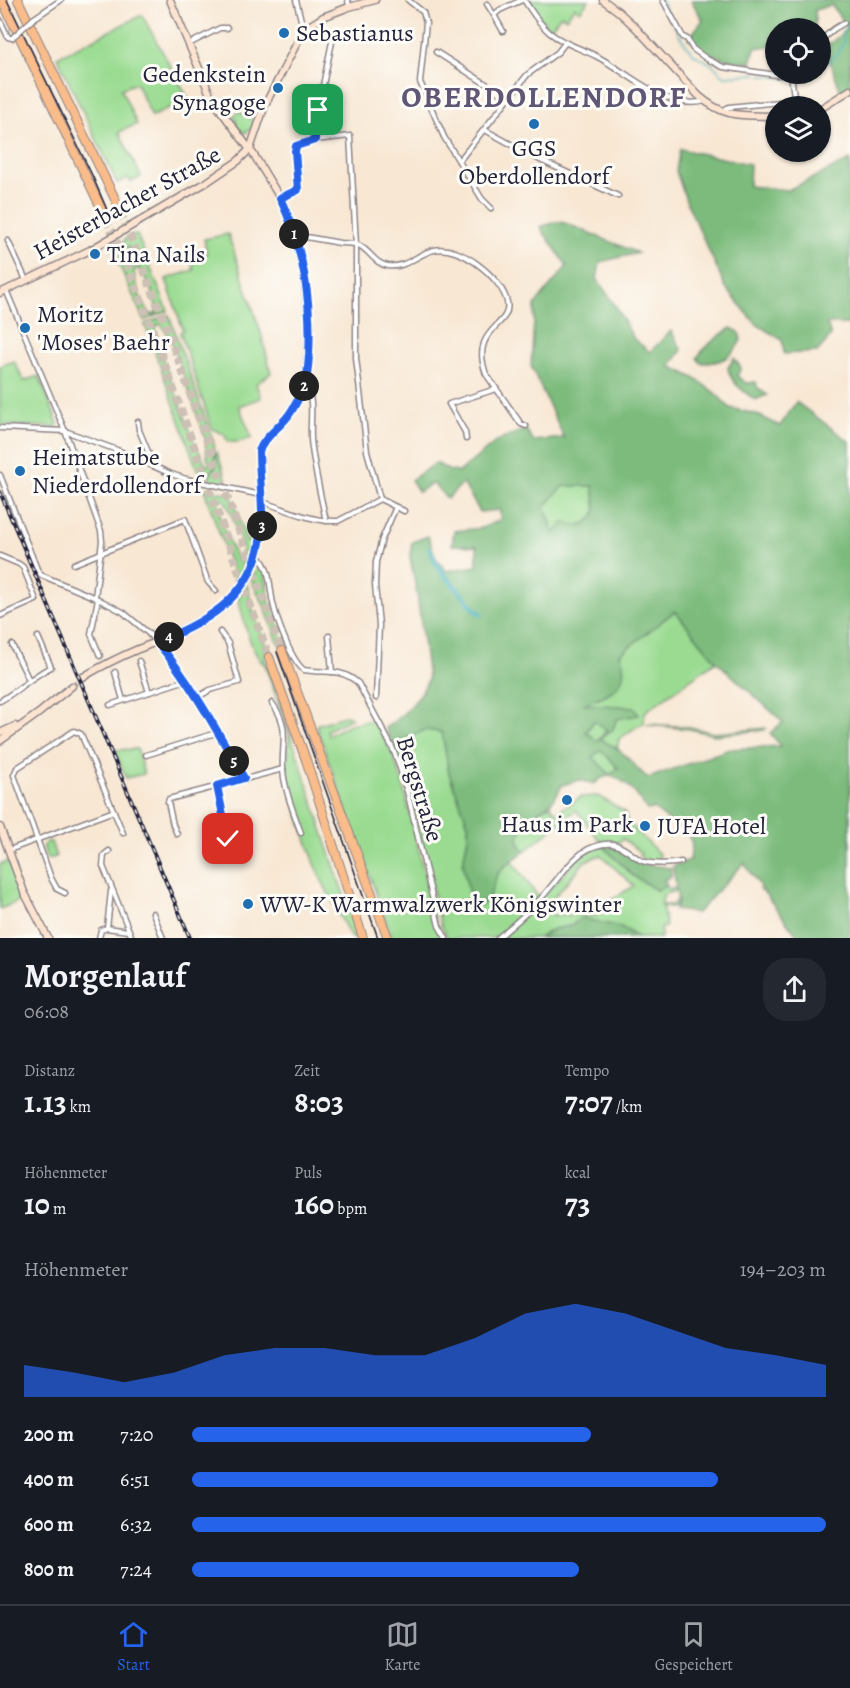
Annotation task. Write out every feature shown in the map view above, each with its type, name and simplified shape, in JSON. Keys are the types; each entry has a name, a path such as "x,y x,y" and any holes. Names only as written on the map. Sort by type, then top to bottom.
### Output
{"highway":[{"path":"2,0 101,208"},
{"path":"18,0 116,201"},
{"path":"282,651 388,938"},
{"path":"268,657 310,770 363,938"}],"street":[{"path":"0,20 8,37 12,38 33,19 61,0"},
{"path":"83,678 117,658 186,630 215,614 241,586 257,555 261,537 262,498 259,451 262,444 288,417 306,384 309,311 303,269 289,216 250,149 212,99 170,0"},
{"path":"296,0 302,24 306,29"},
{"name":"Heisterbacher Straße","path":"3,291 90,250 227,170 250,149 278,76 306,29 349,3 375,0"},
{"path":"408,0 423,12 426,23 420,82 444,137 482,199 490,208"},
{"path":"494,15 523,0 545,29 565,43 598,57 658,94 679,102 694,104 705,101"},
{"path":"603,0 636,28 705,101 721,111 736,115 765,116"},
{"path":"663,0 683,37 693,49 723,67 765,73"},
{"path":"487,4 503,31"},
{"path":"831,31 844,23"},
{"path":"189,45 220,28 227,28"},
{"path":"315,140 315,124 333,37"},
{"path":"459,162 527,75 549,59 565,43"},
{"path":"436,52 508,98"},
{"path":"721,111 729,107 790,100 794,96 793,84"},
{"path":"831,102 850,90"},
{"name":"Heisterbacher Straße","path":"238,135 247,136 257,129"},
{"path":"485,130 540,160 618,196"},
{"path":"280,198 298,190 296,146 315,140 350,136 356,245 356,358 367,451 380,499 404,511"},
{"path":"294,235 359,245 380,264 391,266 411,261 434,250 447,250 467,258 494,277 503,289 508,311 486,336 481,351 486,374 521,424 526,426"},
{"path":"296,243 307,237"},
{"path":"8,241 26,280"},
{"path":"3,291 65,431 101,531 97,598 91,634 100,656"},
{"path":"306,384 312,413 311,447 326,521"},
{"path":"466,440 465,432 449,404 496,389"},
{"path":"138,422 153,466"},
{"path":"0,428 65,431 186,479 262,498 293,513 326,521 338,521 380,499"},
{"path":"0,475 42,575 97,598 123,612 157,642 198,698 244,778"},
{"path":"376,698 379,625 375,585 376,562 382,539 396,507"},
{"path":"74,564 185,519 208,582 216,591"},
{"name":"Bergstraße","path":"257,555 267,567 277,615 295,661 304,670 342,673 358,683 392,747 408,795 439,926 446,938"},
{"path":"0,556 21,566 36,600 0,616"},
{"path":"198,698 210,690 239,682 228,643 220,632"},
{"path":"329,636 332,672"},
{"path":"0,701 36,674 51,667 38,637"},
{"path":"12,645 28,680"},
{"path":"139,661 149,692"},
{"path":"115,672 123,700"},
{"path":"110,705 186,681"},
{"path":"0,741 4,734 29,720 72,686"},
{"path":"272,703 282,722 285,746 283,769 286,788 301,833"},
{"path":"65,893 57,889 51,878 14,775 15,771 74,731 81,734 123,833"},
{"path":"146,755 219,732"},
{"path":"177,834 173,825 169,799 283,769"},
{"path":"217,786 229,846"},
{"path":"9,850 114,812"},
{"path":"0,827 24,892 48,938"},
{"path":"498,938 541,899 583,852 600,844 614,845 630,851 641,861 647,863 681,862"},
{"path":"109,850 104,855 103,866 132,938"},
{"path":"107,928 111,888"},
{"path":"153,913 163,938"},
{"path":"99,938 101,930 107,928 129,931"}],"green space":[{"path":"527,0 589,0 580,11 575,7 566,18 561,15 550,29"},
{"path":"691,0 850,0 850,87 841,92 831,64 831,43 848,28 831,5 815,10 815,18 765,18 765,46 755,48 751,63 725,59 704,52 689,38 703,20"},
{"path":"142,15 188,98 152,117 136,83 121,89 137,124 119,132 141,177 131,182 128,178 117,183 57,57"},
{"path":"240,111 244,116 256,120 253,128 245,133 240,131 234,122 236,121 234,115"},
{"path":"680,149 750,164 749,186 788,190 850,160 850,324 827,324 831,336 817,352 784,354 782,340 756,324 726,288 687,203 676,171"},
{"path":"557,222 565,223 638,253 600,262 597,279 634,339 650,352 671,331 682,350 670,366 694,378 714,392 730,408 756,414 780,426 796,402 850,442 850,938 799,938 763,891 759,889 760,886 744,863 697,913 675,910 678,902 673,866 690,860 692,843 684,828 678,828 654,809 647,810 628,786 615,777 608,776 594,784 580,780 562,785 549,804 530,816 518,837 525,851 499,872 489,897 477,906 470,899 463,864 468,824 449,773 442,732 425,730 393,744 385,728 410,707 428,679 410,557 412,542 428,536 436,558 446,571 477,566 477,546 452,545 454,531 482,528 500,520 500,510 480,512 463,483 447,499 433,483 419,492 411,480 436,463 450,471 459,472 497,441 526,429 533,441 564,438 531,366 535,305 567,266 540,227","holes":["564,486 593,486 596,511 586,523 578,526 565,522 554,533 545,506","675,611 716,661 783,722 770,733 781,746 730,749 648,778 618,749 601,738 613,729 617,719 639,715 634,707 584,704 610,692 621,681 623,665 620,654","594,721 607,730 598,741 586,732","601,750 618,768 610,775 593,757"]},
{"path":"228,234 261,333 271,373 256,384 261,398 239,406 252,438 238,442 228,442 224,434 212,429 180,332 183,330 166,279 194,270 191,260 207,254 204,239"},
{"path":"137,235 168,311 144,320 112,248 125,239","holes":["128,246 138,270 140,269 152,290 157,313 151,315 139,294 135,270 126,247"]},
{"path":"169,315 214,444 215,465 204,480 201,480 145,324","holes":["161,324 170,337 206,440 207,457 210,464 207,466 195,444 157,343 156,326"]},
{"path":"731,328 739,332 741,340 734,351 720,360 701,363 697,358 701,353"},
{"path":"734,358 741,368 737,376 746,383 756,382 757,387 767,395 755,400 735,383 728,368"},
{"path":"14,361 24,381 39,376 58,424 56,427 0,425 0,366"},
{"path":"217,452 228,485 206,480 215,468 217,462 215,453"},
{"path":"564,486 593,486 596,511 591,521 554,533 544,506"},
{"path":"204,489 231,494 247,542 256,539 246,568 232,516 224,499 218,501 225,532 244,572 237,584"},
{"path":"258,567 265,570 269,600 287,652 278,642 265,607 251,579"},
{"path":"247,585 253,611 266,646 265,660 358,938 351,938 319,875 301,824 287,770 289,734 265,665 251,644 238,598"},
{"path":"675,611 716,661 645,712 644,724 619,739 617,749 598,741 586,732 594,721 607,730 602,737 613,729 582,704 607,695 620,654"},
{"path":"347,715 352,718 327,730 329,735 349,724 373,720 391,750 403,784 437,928 443,938 392,938 316,725"},
{"path":"647,725 690,727 714,733 767,728 714,735 690,729"},
{"path":"425,730 442,732 449,773 468,824 463,864 470,899 488,900 496,878 512,861 539,898 495,938 448,938 441,926 411,794 393,744"},
{"path":"137,749 144,774 126,778 115,750"},
{"path":"601,749 618,768 610,776 593,757"},
{"path":"598,796 625,812 627,821 660,855 658,860 650,861 639,856 641,853 623,839 619,843 601,842 576,810 525,851 521,846 518,837 530,816 550,805 556,813 581,797"},
{"path":"48,841 51,842 56,857 47,859 43,846"},
{"path":"603,846 632,875 656,890 667,886 669,890 674,888 676,891 664,894 661,905 673,905 677,901 675,907 662,907 666,925 661,928 661,938 639,938 621,927 571,926 553,929 539,938 502,938 584,853","holes":["601,855 634,886 615,897 595,916 558,914 554,916 546,907 585,861"]},
{"path":"603,846 620,850 643,864 671,869 671,877 664,880 667,886 656,890 632,875"},
{"path":"8,861 22,900 0,909 0,864"},
{"path":"581,918 621,927 639,938 539,938 553,929 571,926"}],"waterway":[{"path":"661,0 679,35 694,54 713,65 725,76 757,74"},
{"path":"831,60 844,43 842,32 850,26"},
{"path":"761,75 765,76"},
{"path":"430,548 441,571 481,614"}],"tunnel":[{"path":"116,201 164,320 282,651"},
{"path":"101,208 127,264 151,326 269,657"},
{"path":"72,686 83,677"}],"tram line":[{"path":"7,0 108,212"},
{"path":"277,652 378,938"}],"railway":[{"path":"0,492 190,938"}],"place":[{"name":"Sebastianus","path":"284,33"},
{"name":"Gedenkstein Synagoge","path":"278,88"},
{"name":"GGS Oberdollendorf","path":"534,124"},
{"name":"Tina Nails","path":"95,254"},
{"name":"Moritz 'Moses' Baehr","path":"25,328"},
{"name":"Heimatstube Niederdollendorf","path":"20,471"},
{"name":"Haus im Park","path":"567,800"},
{"name":"JUFA Hotel","path":"645,826"},
{"name":"WW-K Warmwalzwerk Königswinter","path":"248,904"}],"district":[{"name":"OBERDOLLENDORF","path":"544,97"}],"route":[{"path":"228,839 217,786 244,778 198,698 157,642 204,621 223,607 241,586 257,555 262,523 259,451 267,437 288,417 295,406 306,384 309,354 309,311 303,269 289,216 280,198 298,190 296,146 315,140 318,110"}]}
